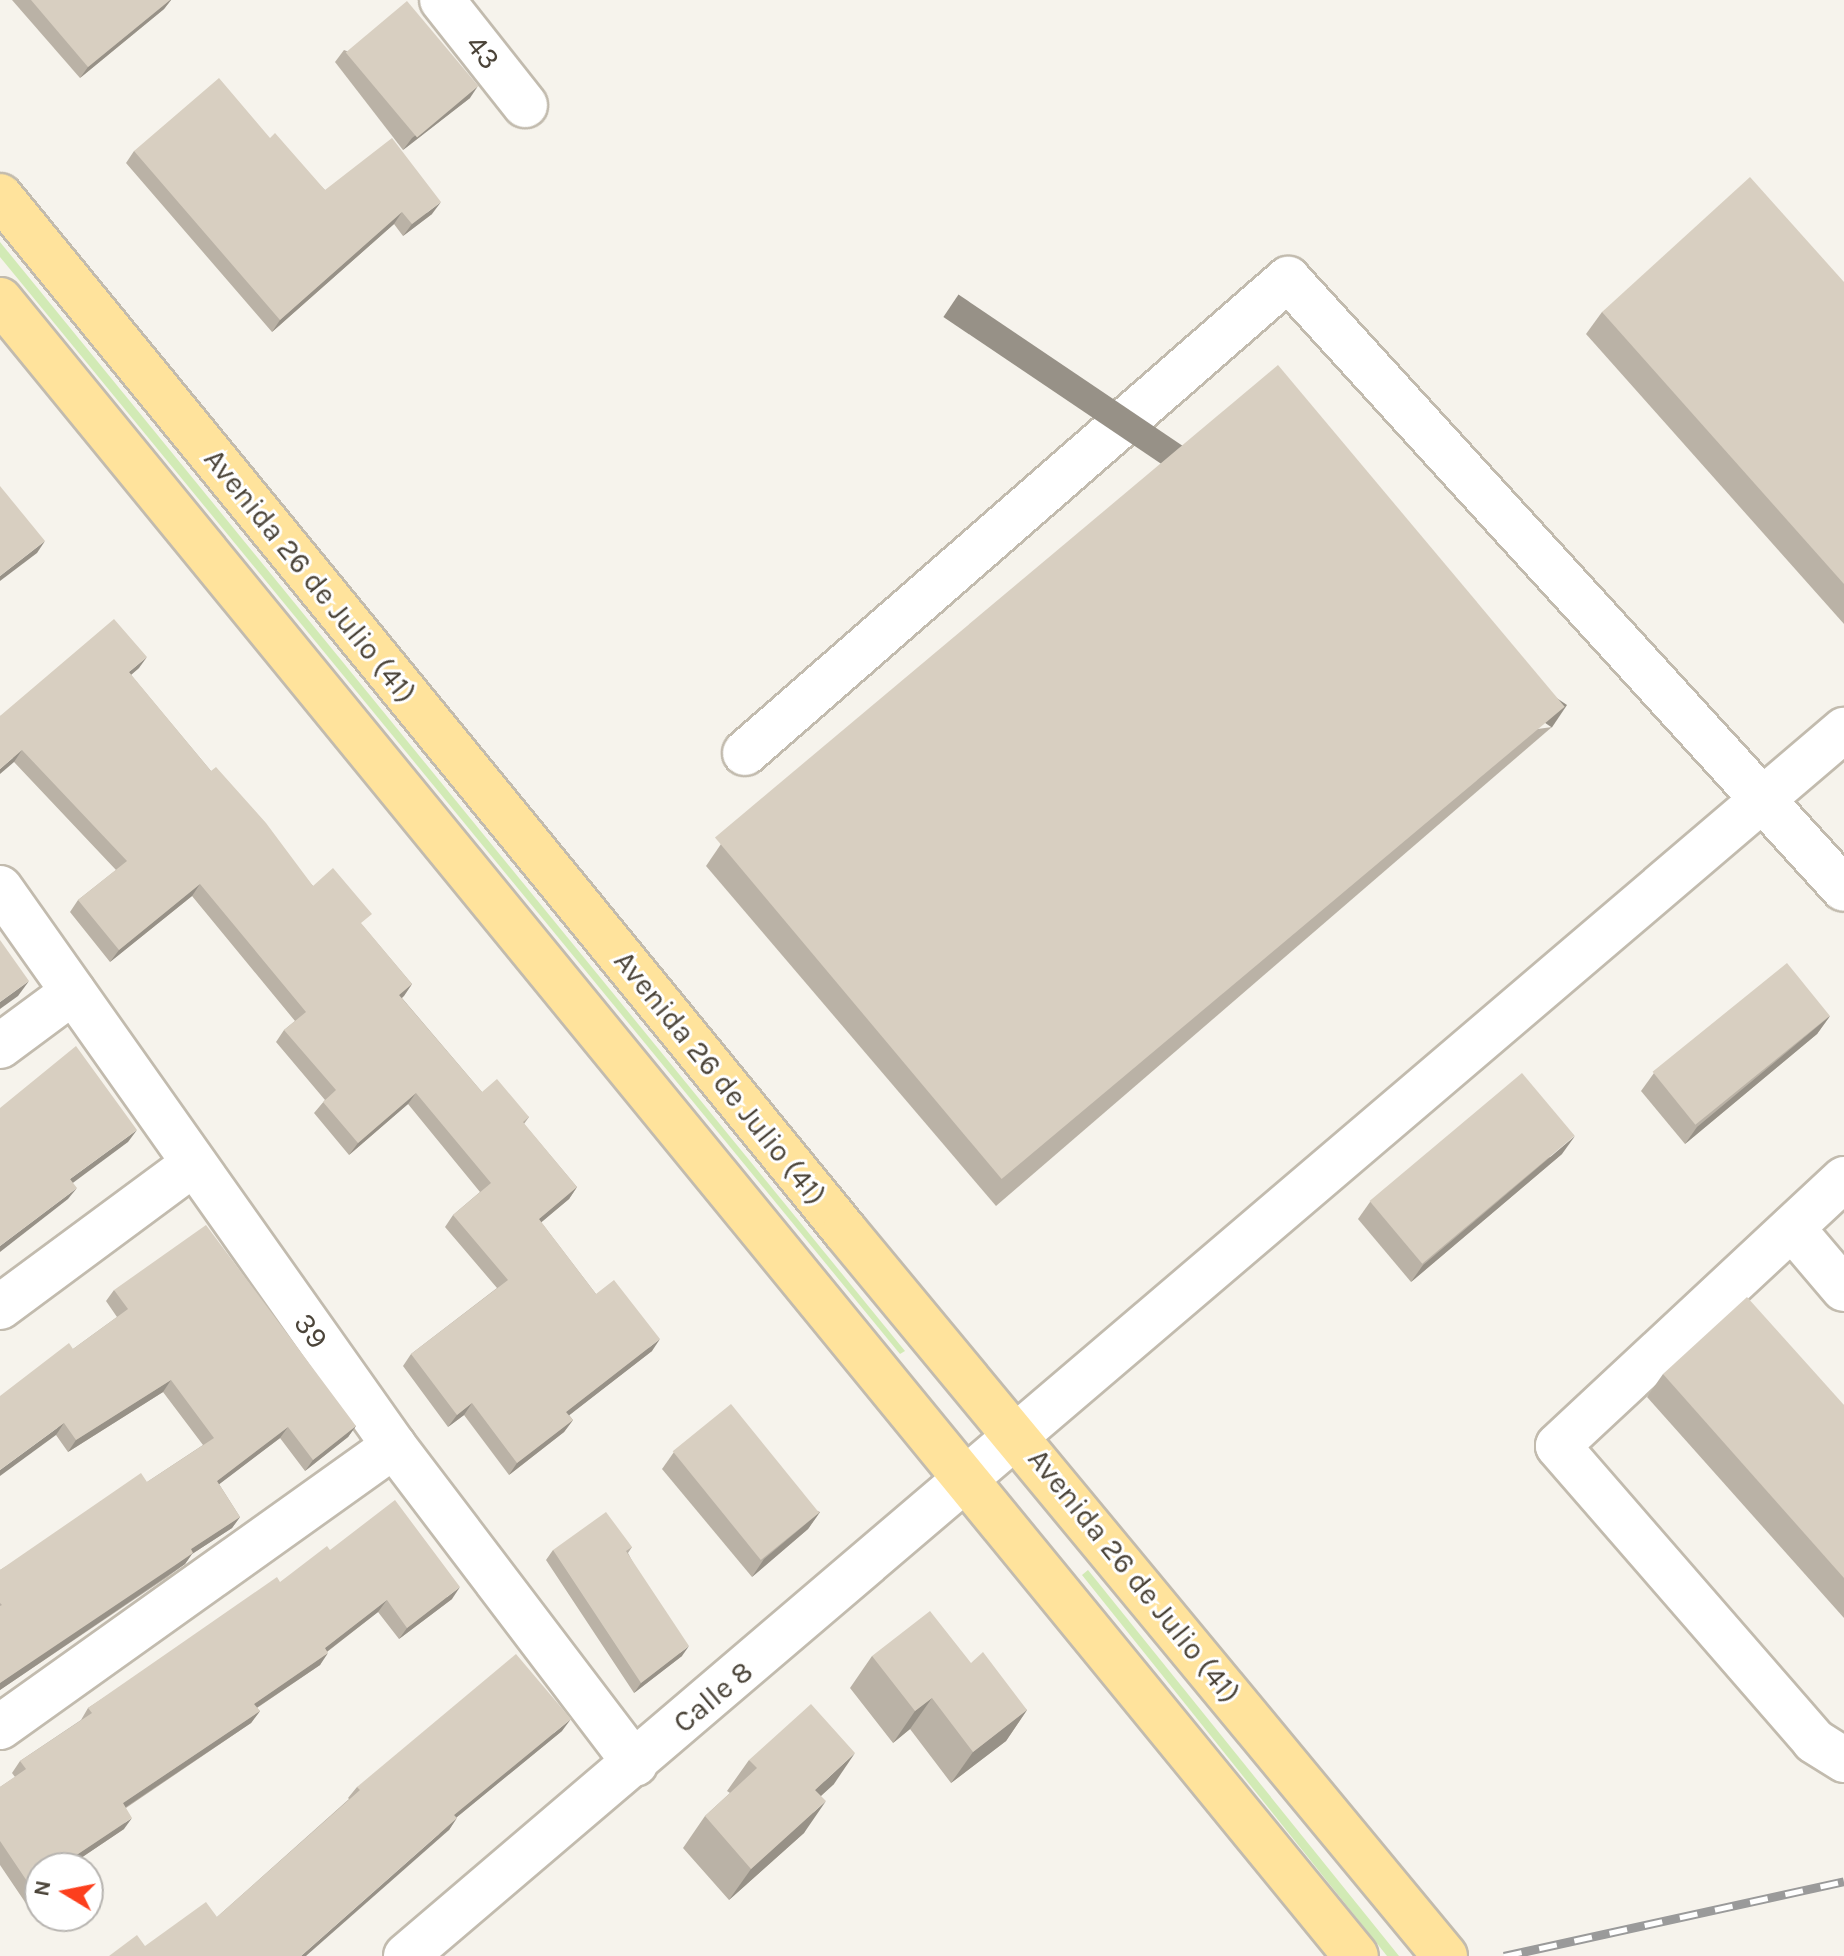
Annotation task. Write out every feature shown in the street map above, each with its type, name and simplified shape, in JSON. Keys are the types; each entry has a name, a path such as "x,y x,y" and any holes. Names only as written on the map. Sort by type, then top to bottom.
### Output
{"main road":[{"name":"Avenida 26 de Julio (41)","path":"0,196 835,1219 1019,1436 1445,1956"},
{"name":"Avenida 26 de Julio (41)","path":"0,300 1356,1956"}],"street":[{"name":"43","path":"442,0 525,105"},
{"path":"745,753 1288,279 1844,889"},
{"name":"Calle 8","path":"406,1956 635,1764 1844,730"},
{"name":"39","path":"0,888 192,1165 394,1446 635,1764"},
{"path":"0,1046 73,992"},
{"path":"0,1307 192,1165"},
{"path":"1844,1179 1558,1446 1814,1741 1844,1760"},
{"path":"1792,1228 1844,1289"},
{"path":"0,1727 394,1446"}],"green space":[{"path":"0,242 905,1351 900,1354 0,257"},
{"path":"1088,1570 1399,1956 1387,1956 1082,1575"}],"building":[{"path":"31,0 170,0 88,67"},
{"path":"407,1 478,86 417,137 346,52"},
{"path":"219,78 270,138 275,133 325,190 392,138 441,202 412,224 402,212 280,320 134,151"},
{"path":"1750,177 1844,282 1844,584 1602,312"},
{"path":"1278,365 1565,707 1002,1179 715,837"},
{"path":"0,486 45,541 0,576"},
{"path":"114,619 147,657 129,672 211,771 216,767 266,823 313,886 333,868 372,914 361,923 412,984 399,995 482,1092 497,1079 529,1117 523,1122 577,1187 539,1219 596,1294 614,1280 660,1339 566,1412 573,1420 517,1463 472,1403 457,1415 411,1354 508,1280 453,1215 491,1183 416,1093 358,1143 323,1102 336,1090 284,1030 306,1012 200,884 119,950 78,900 127,861 22,750 0,769 0,716"},
{"path":"0,940 29,981 0,1002"},
{"path":"1787,963 1830,1016 1695,1125 1653,1072"},
{"path":"76,1046 137,1130 70,1179 77,1188 0,1246 0,1108"},
{"path":"1522,1073 1575,1136 1422,1264 1370,1201"},
{"path":"206,1225 356,1426 313,1460 288,1427 217,1481 240,1517 191,1549 193,1553 0,1683 0,1570 141,1473 147,1482 214,1438 171,1380 76,1440 64,1423 0,1470 0,1396 69,1343 73,1349 128,1309 114,1290"},
{"path":"1747,1297 1844,1405 1844,1578 1663,1374"},
{"path":"731,1404 819,1513 761,1560 673,1451"},
{"path":"395,1500 460,1587 407,1628 387,1600 325,1648 328,1653 254,1704 260,1711 123,1803 132,1818 81,1852 24,1852 24,1877 0,1841 0,1787 26,1769 20,1761 92,1713 88,1708 277,1577 280,1582 327,1546 330,1550"},
{"path":"606,1512 632,1547 626,1551 689,1646 641,1683 553,1550"},
{"path":"930,1611 971,1663 983,1652 1027,1710 973,1752 932,1698 915,1711 872,1656"},
{"path":"516,1654 571,1719 454,1815 457,1818 301,1956 109,1956 137,1935 145,1946 206,1902 217,1917 360,1790 357,1787"},
{"path":"811,1704 855,1753 815,1790 826,1801 751,1869 705,1816 757,1768 749,1760"}],"railway":[{"path":"1504,1956 1844,1881"}]}
